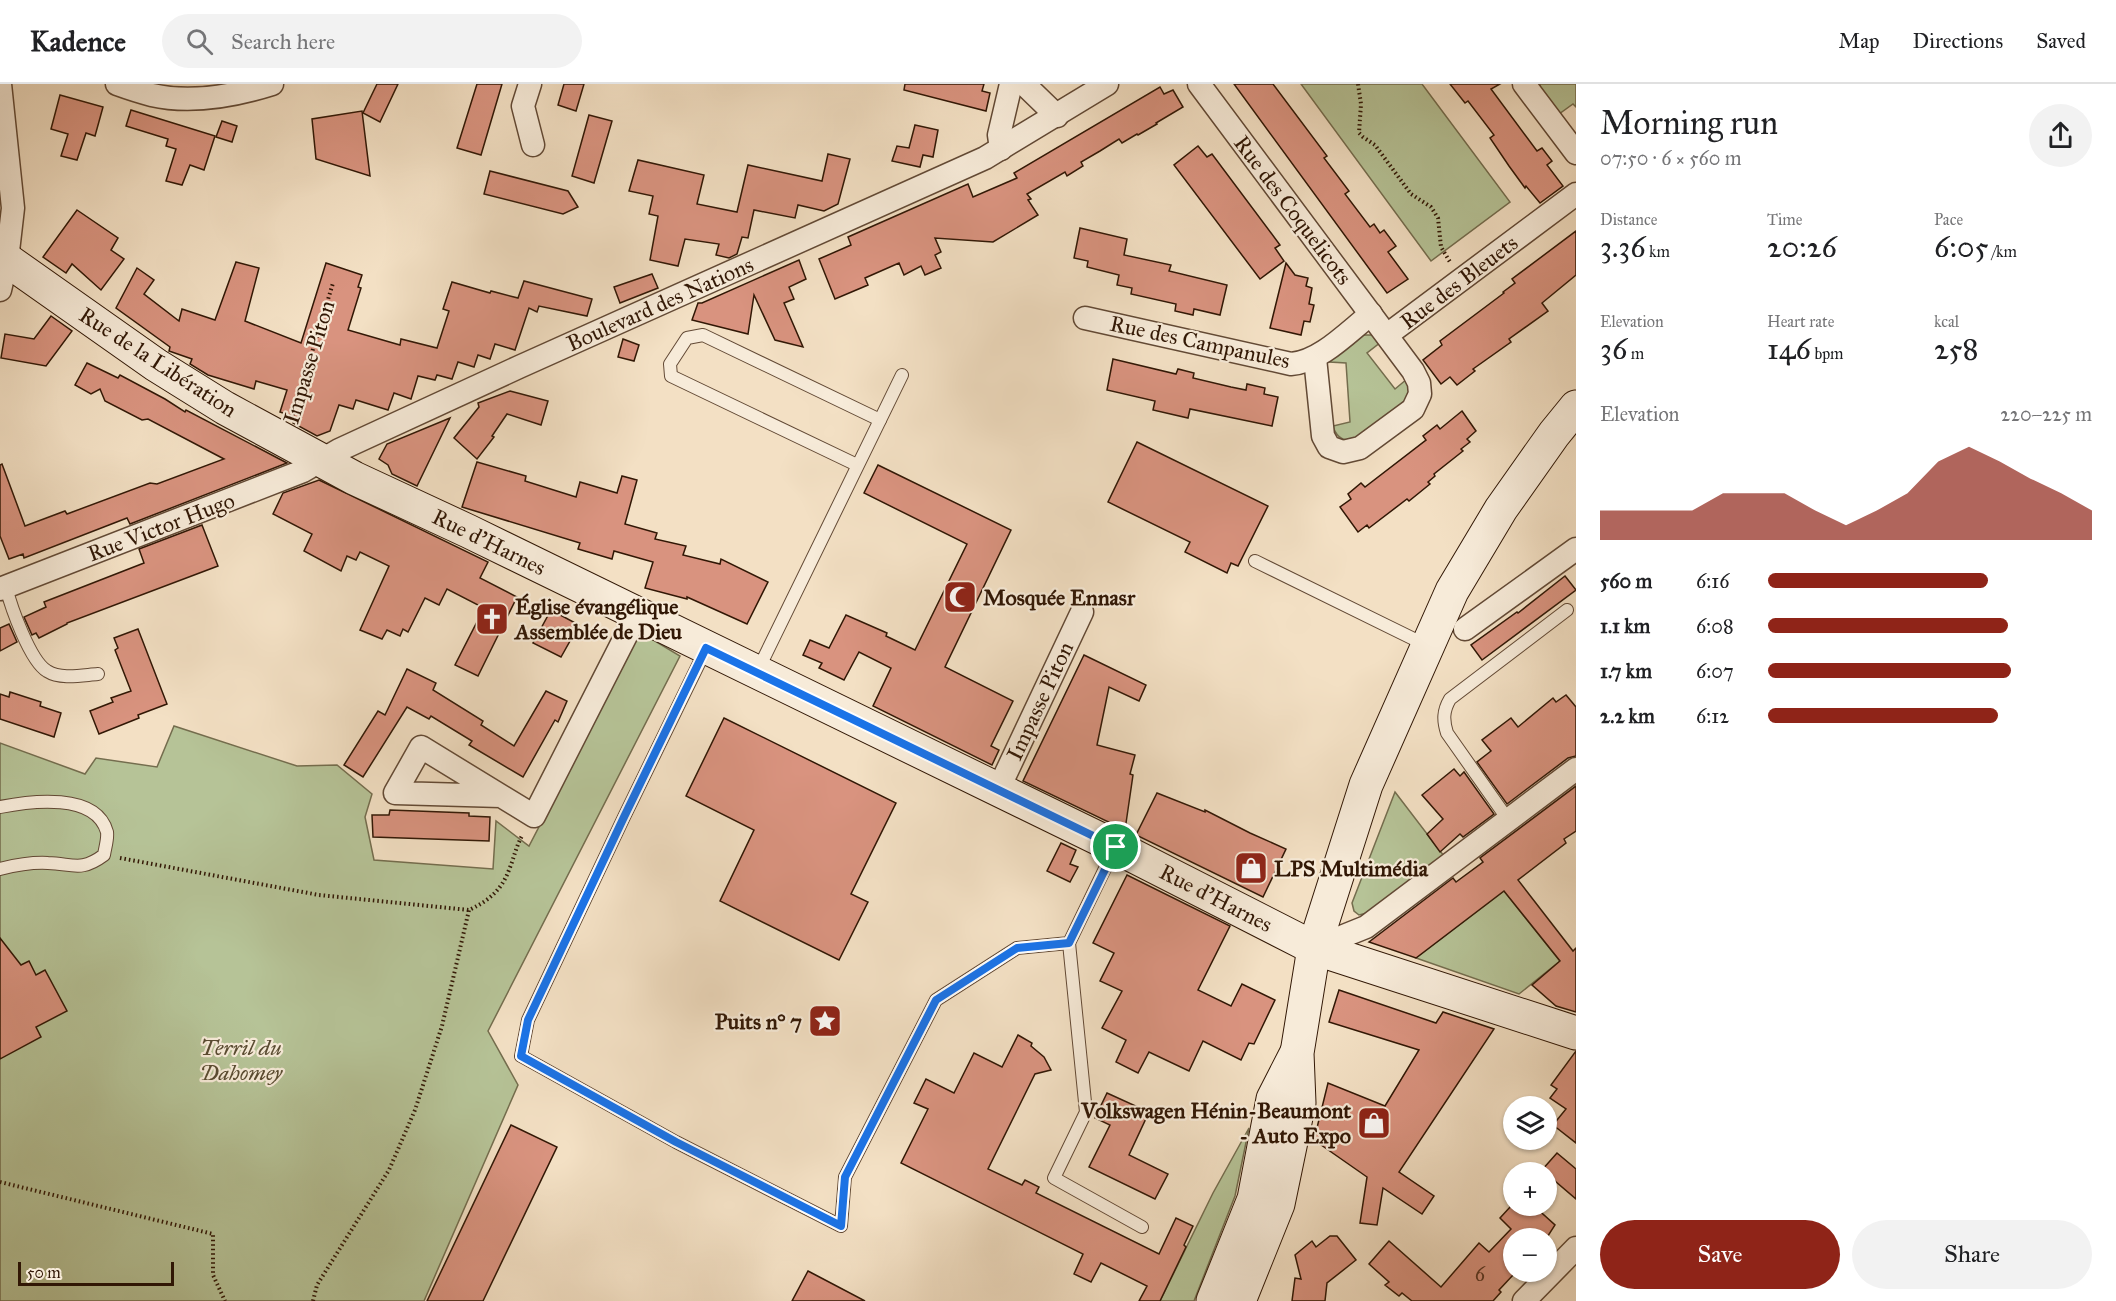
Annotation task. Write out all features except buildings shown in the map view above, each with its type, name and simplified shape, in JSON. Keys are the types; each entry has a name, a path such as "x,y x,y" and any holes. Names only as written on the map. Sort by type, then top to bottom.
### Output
{"main road":[{"name":"Rue de la Libération","path":"2,268 225,408 320,461"},
{"path":"1239,1301 1278,1204 1299,1103 1297,1053 1314,948 1366,785 1452,591 1501,509 1576,407"},
{"name":"Rue d'Harnes","path":"320,461 1116,847 1314,948 1576,1033"},
{"path":"1213,1301 1254,1199 1273,1099 1297,1053"}],"street":[{"path":"0,84 13,208 2,268"},
{"path":"117,84 153,95 176,98 211,98 243,93 272,84"},
{"path":"530,84 523,106 533,146"},
{"path":"1001,149 999,135 1011,84"},
{"path":"1024,84 1057,116"},
{"name":"Boulevard des Nations","path":"320,461 339,450 509,372 1001,149 1107,84"},
{"name":"Rue des Coquelicots","path":"1198,84 1388,336"},
{"path":"1524,84 1576,153"},
{"name":"Rue des Bleuets","path":"1371,314 1315,358 1323,436 1329,447 1343,452 1360,448 1413,409 1420,394 1416,377 1388,336 1576,194"},
{"name":"Rue des Campanules","path":"1085,318 1291,364 1304,363 1315,358"},
{"name":"Rue Victor Hugo","path":"2,582 303,471 320,461"},
{"path":"1465,629 1576,549"},
{"name":"Impasse Piton","path":"998,790 1082,612"},
{"path":"501,796 534,816 637,614"},
{"path":"1314,948 1366,927 1576,769"},
{"path":"1524,1301 1576,1248"}],"lane":[{"path":"858,465 671,376 670,364 687,338 703,335 880,420"},
{"path":"756,673 902,375"},
{"path":"1255,561 1427,645"},
{"path":"2,582 11,608 36,660 46,671 60,676 99,674"},
{"path":"1509,821 1447,733 1443,720 1446,706 1450,699 1567,610"},
{"path":"706,648 528,1020 521,1056 676,1142 841,1226 845,1177 936,1000 1017,948 1069,943"},
{"path":"0,807 27,802 70,803 84,807 103,822 108,834 104,855 91,865 76,866 47,862 0,868"},
{"path":"1116,847 1069,943 1086,1112 1054,1178 1142,1227"}],"path":[{"path":"1358,84 1361,104 1359,133 1375,145 1411,194 1431,207 1438,218 1441,247 1461,280"},
{"name":"Impasse Piton","path":"286,442 333,283"},
{"path":"104,855 319,895 469,910 489,900 496,891 509,872 516,845 534,816"},
{"path":"313,1301 317,1285 389,1170 415,1110 442,1026 469,910"},
{"path":"0,1182 213,1234 213,1275 225,1301"}],"green space":[{"path":"1301,84 1422,84 1510,202 1431,261"},
{"path":"1540,84 1576,84 1576,107 1573,104 1559,114 1541,92"},
{"path":"1362,335 1371,335 1381,342 1367,353 1395,389 1407,379 1411,394 1372,428 1347,440 1335,432 1333,426 1350,422 1346,363 1330,362 1336,353"},
{"name":"Terril du Dahomey","path":"640,632 680,656 488,1031 518,1085 424,1301 0,1301 0,743 85,774 96,758 157,767 174,726 297,766 337,765 372,794 365,817 374,860 493,869 496,821 529,846"},
{"path":"1395,792 1444,856 1367,913 1359,915 1354,911 1352,903"},
{"path":"1504,891 1560,961 1519,994 1416,958"},
{"path":"1249,1128 1235,1196 1194,1301 1160,1301 1213,1193"}],"place":[{"name":"Mosquée Ennasr","path":"960,597"},
{"name":"Église évangélique Assemblée de Dieu","path":"492,619"},
{"name":"LPS Multimédia","path":"1251,868"},
{"name":"Puits n° 7","path":"825,1021"},
{"name":"Volkswagen Hénin-Beaumont - Auto Expo","path":"1374,1123"}],"route":[{"path":"706,648 1116,847 1069,943 1017,948 936,1000 845,1177 841,1226 676,1142 521,1056 528,1020 706,648"}]}
